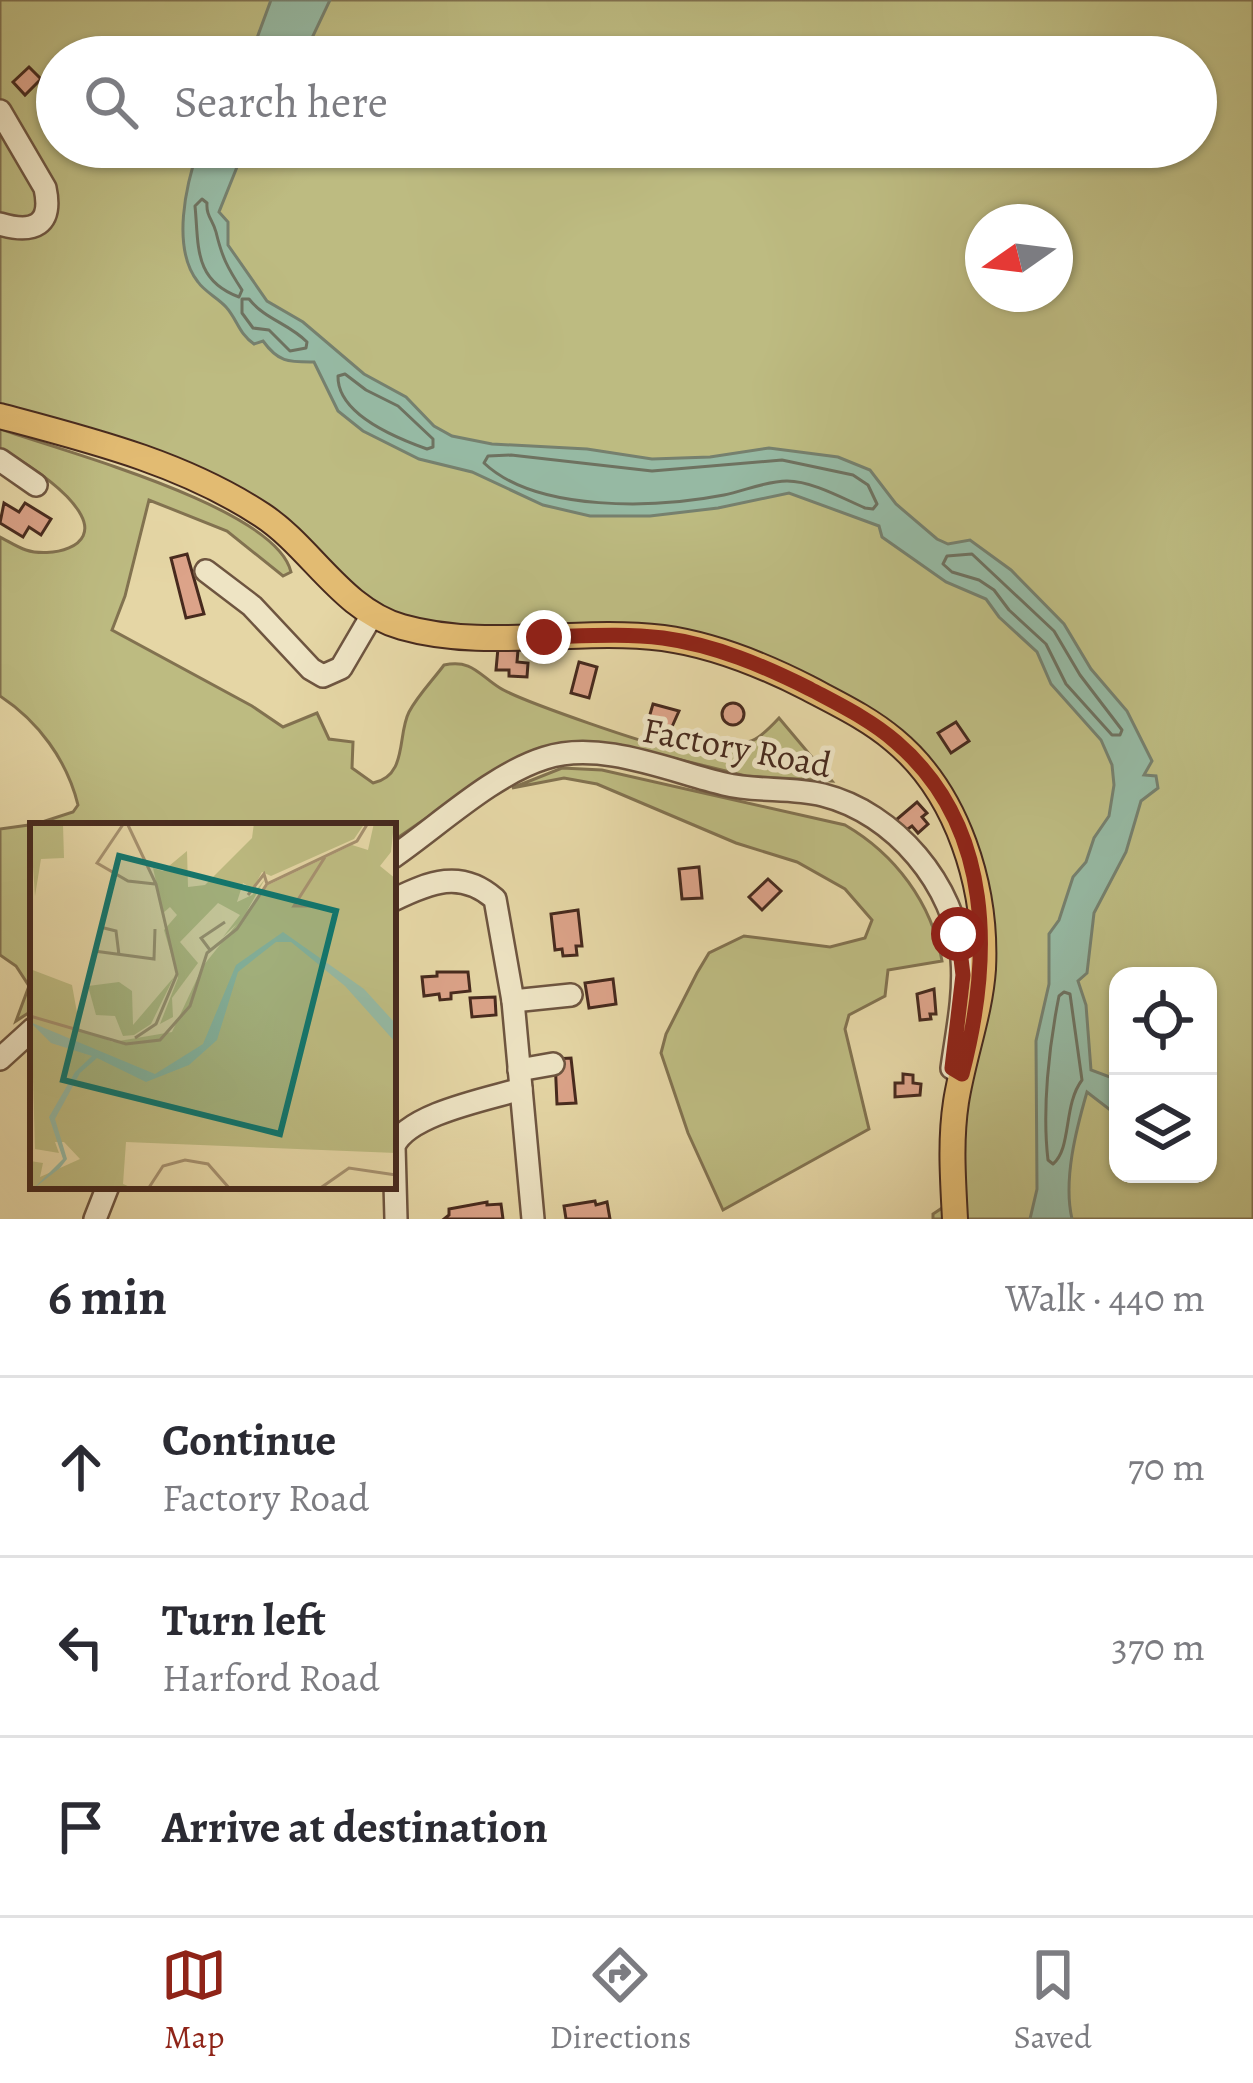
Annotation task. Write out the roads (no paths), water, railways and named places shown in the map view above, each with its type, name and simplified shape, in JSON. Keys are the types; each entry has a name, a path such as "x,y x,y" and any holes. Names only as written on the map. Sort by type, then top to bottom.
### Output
{"main road":[{"path":"0,416 124,451 244,504 282,529 372,615 404,628 436,633 632,636 696,644 796,682 896,741 948,809 977,892 981,986 952,1142 955,1219"}],"street":[{"path":"0,111 45,188 47,201 41,224 29,228 0,224"},
{"path":"0,460 36,485"},
{"path":"206,571 252,606 323,676 340,668 372,615"},
{"name":"Factory Road","path":"396,855 483,792 532,764 559,755 615,757 729,785 838,799 900,838 930,874 950,912 963,975 952,1068 962,1074"},
{"path":"396,899 444,880 460,880 495,899 513,1001 533,1219"},
{"path":"513,1001 571,995"},
{"path":"0,1059 30,1032"},
{"path":"396,1141 424,1120 553,1064"},
{"path":"95,1219 107,1189"},
{"path":"395,1189 396,1219"}],"water":[{"path":"271,0 330,0 313,36 258,36"},
{"path":"193,168 237,168 219,212 228,222 228,245 267,301 303,322 364,374 406,397 434,426 452,436 652,459 769,448 838,457 870,470 896,504 937,539 948,544 970,540 1011,570 1064,624 1091,669 1127,711 1152,761 1144,775 1156,776 1158,788 1141,801 1126,852 1094,913 1087,973 1078,981 1086,1005 1091,1070 1109,1077 1109,1109 1087,1092 1070,1172 1072,1219 1030,1219 1037,1189 1036,1041 1049,984 1049,934 1059,920 1073,877 1109,816 1114,785 1112,765 1101,740 1051,684 1037,652 986,599 946,582 882,537 879,526 789,493 650,516 590,516 543,505 472,472 419,459 363,431 338,411 314,362 285,360 263,341 254,344 226,307 201,286 185,252 184,216"}]}
